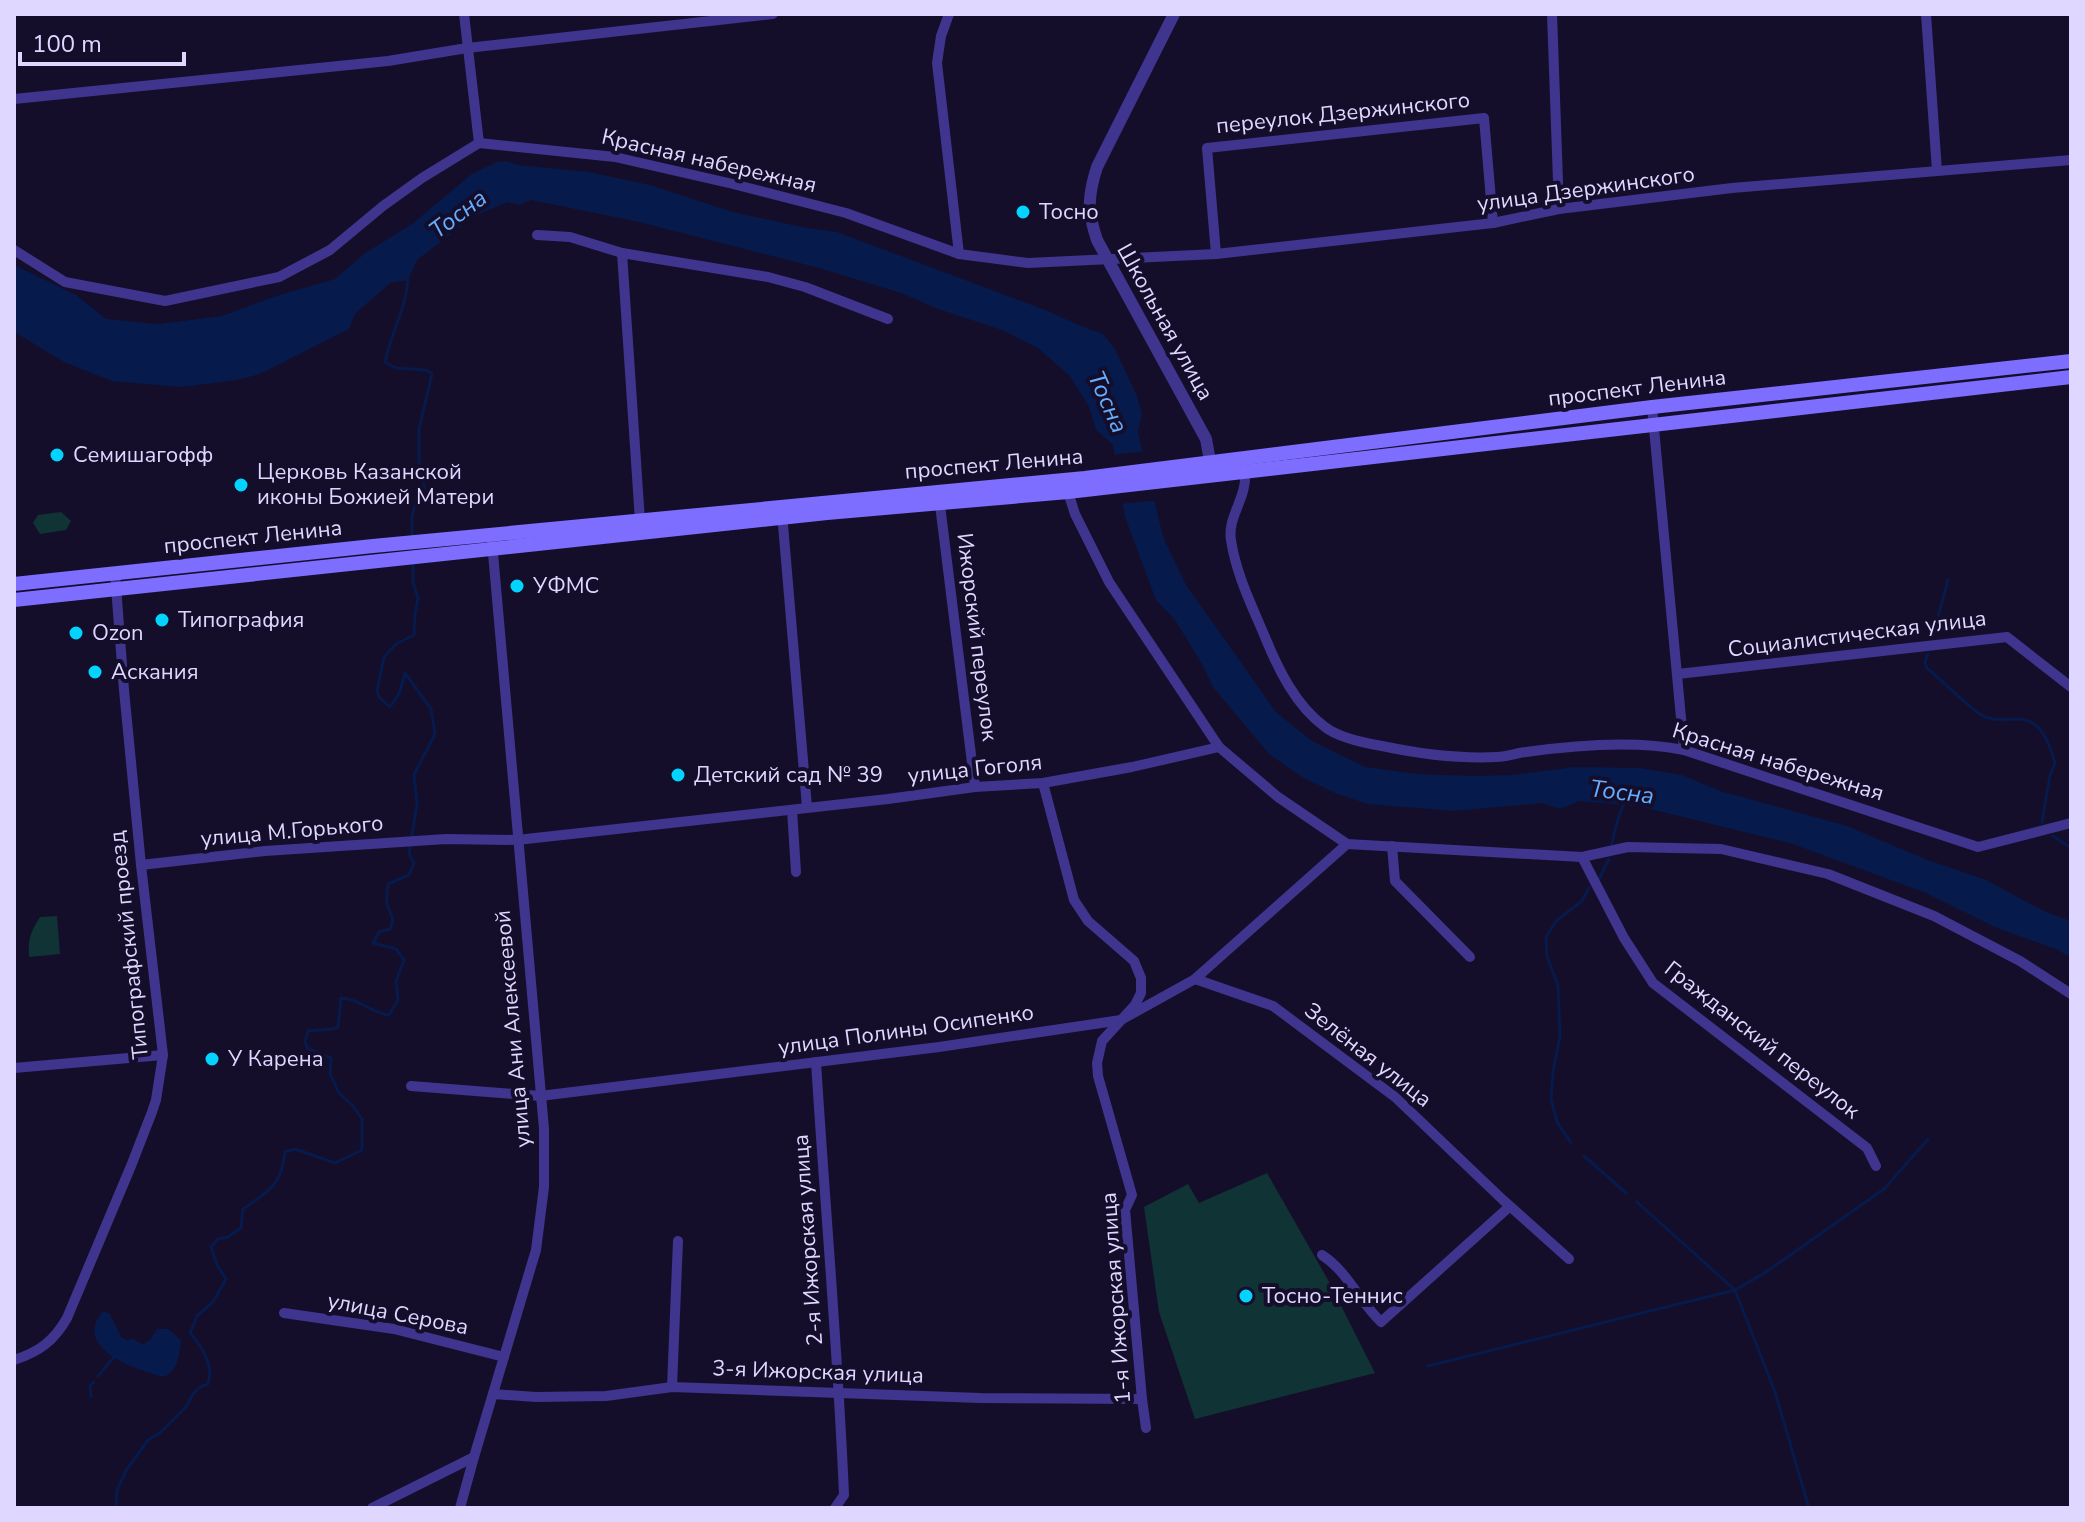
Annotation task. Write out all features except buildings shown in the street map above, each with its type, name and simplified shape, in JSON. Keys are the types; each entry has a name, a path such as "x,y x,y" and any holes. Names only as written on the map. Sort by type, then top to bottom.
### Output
{"main road":[{"name":"проспект Ленина","path":"14,600 116,581 373,553 1189,472 1652,407 2071,361"},
{"name":"проспект Ленина","path":"1212,469 1245,470 2071,377"},
{"name":"проспект Ленина","path":"939,497 1068,492 1085,484"},
{"name":"проспект Ленина","path":"492,542 640,521 782,512"},
{"name":"проспект Ленина","path":"14,584 116,581"}],"street":[{"path":"14,250 65,282 165,301 279,277 330,250 383,206 479,143 464,14"},
{"path":"14,99 388,61 467,48 773,14"},
{"path":"949,14 941,36 937,63 959,254"},
{"name":"Школьная улица","path":"1174,14 1097,167 1090,187 1090,220 1107,259 1206,439 1212,469"},
{"path":"1552,14 1559,209"},
{"path":"1926,14 1937,171"},
{"name":"переулок Дзержинского","path":"1216,254 1207,148 1484,118 1493,223"},
{"name":"Красная набережная","path":"479,143 615,157 733,184 846,213 959,254 1028,263 1107,259"},
{"name":"улица Дзержинского","path":"1107,259 1216,254 1493,223 1559,209 1732,188 2071,160"},
{"path":"537,235 570,237 622,253 768,277 805,287 888,319"},
{"path":"622,253 640,521"},
{"path":"1652,407 1684,750"},
{"name":"Красная набережная","path":"1245,470 1246,484 1230,536 1235,563 1275,662 1307,713 1328,730 1363,742 1450,757 1500,757 1601,746 1664,746 1978,847 2071,823"},
{"path":"1068,492 1075,514 1109,582 1219,747 1278,797 1347,844 1582,857 1628,847 1721,849 1828,874 1934,916 2020,961 2071,994"},
{"name":"Ижорский переулок","path":"939,497 975,787"},
{"path":"782,512 807,807"},
{"name":"улица Ани Алексеевой","path":"460,1508 536,1250 542,1213 544,1162 544,1129 492,542"},
{"name":"Типографский проезд","path":"14,1360 46,1346 72,1308 156,1100 163,1055 141,865 116,581"},
{"name":"Социалистическая улица","path":"1678,674 2007,637 2071,687"},
{"name":"улица Гоголя","path":"446,839 517,840 975,787 1043,783 1219,747"},
{"name":"1-я Ижорская улица","path":"1043,783 1074,900 1088,921 1134,961 1141,978 1141,993 1135,1005 1102,1041 1097,1063 1132,1195 1125,1210 1146,1428"},
{"path":"792,810 796,872"},
{"name":"улица М.Горького","path":"141,865 265,851 446,839"},
{"name":"улица Полины Осипенко","path":"411,1086 540,1096 954,1045 1121,1020 1195,979 1347,844"},
{"path":"1392,846 1395,881 1470,957"},
{"name":"Гражданский переулок","path":"1582,857 1624,938 1653,983 1867,1148 1876,1166"},
{"name":"Зелёная улица","path":"1195,979 1273,1006 1395,1097 1509,1207 1569,1259"},
{"path":"14,1068 163,1055"},
{"name":"2-я Ижорская улица","path":"816,1062 844,1495 835,1508"},
{"path":"1322,1255 1335,1264 1366,1307 1381,1322 1509,1207"},
{"path":"672,1387 678,1241"},
{"name":"улица Серова","path":"284,1313 394,1329 504,1357"},
{"name":"3-я Ижорская улица","path":"493,1394 593,1397 672,1387 980,1398 1142,1399"},
{"path":"372,1508 474,1457"}],"green space":[{"path":"61,512 71,521 66,530 40,534 33,523 38,515"},
{"path":"57,916 60,954 29,957 30,936 40,917"},
{"name":"Тосно-Теннис","path":"1267,1173 1328,1280 1375,1373 1195,1419 1159,1312 1144,1207 1188,1184 1199,1203"}],"water":[{"name":"Тосна","path":"506,161 589,172 650,185 733,212 837,232 1103,334 1115,349 1137,396 1142,414 1138,432 1159,520 1164,539 1186,585 1276,712 1312,741 1365,767 1417,774 1512,775 1575,767 1640,768 1682,775 1720,791 1847,826 1925,859 1986,880 2044,911 2071,921 2071,958 2058,950 1997,928 1926,893 1793,844 1638,806 1579,801 1560,809 1542,803 1454,811 1368,804 1302,777 1269,754 1213,687 1175,620 1156,600 1125,517 1113,445 1096,430 1089,407 1070,376 1038,348 1002,330 901,293 819,268 639,222 531,200 520,205 507,202 473,217 417,260 408,280 390,283 355,314 349,329 260,374 238,380 180,387 112,381 64,362 14,332 14,265 76,295 106,319 158,324 222,316 335,279 365,253 412,224 473,173"},
{"path":"103,1311 110,1314 121,1337 128,1341 131,1338 143,1344 157,1329 168,1329 181,1340 173,1370 164,1377 111,1356 95,1336 95,1324"}],"pier":[{"path":"1147,451 1158,500 1119,504 1111,455"}],"waterway":[{"path":"408,279 385,362 396,368 426,370 432,374 419,429 419,462 426,494 417,498 412,516 412,537"},
{"path":"116,1508 117,1490 127,1469 148,1440 161,1432 186,1407 200,1387 208,1384 210,1370 206,1357 190,1333 197,1316 213,1302 226,1279 211,1247 218,1239 228,1237 241,1228 243,1209 260,1198 277,1180 285,1152 295,1149 335,1163 362,1150 362,1119 339,1093 330,1074 331,1058 307,1048 305,1041 308,1031 338,1027 341,998 389,1015 398,1000 396,981 404,960 396,949 373,943 379,932 390,929 392,925 387,902 388,884 409,875 414,863 409,854 417,804 414,775 435,734 431,709 405,673 399,694 390,707 377,691 384,657 396,644 414,635 418,598 413,582 413,561"},
{"path":"1933,636 1948,580"},
{"path":"1928,654 1925,662 1927,668 1980,714 1993,719 2029,721 2043,733 2055,763 2042,822"},
{"name":"Тосна","path":"1611,847 1625,802"},
{"path":"2053,836 2071,848"},
{"path":"1599,879 1609,859"},
{"path":"1571,1143 1557,1122 1551,1099 1560,1036 1558,986 1547,956 1546,937 1556,921 1582,901 1589,888"},
{"path":"1428,1366 1735,1290 1766,1272 1884,1189 1928,1139"},
{"path":"1584,1156 1626,1193"},
{"path":"1637,1202 1735,1290 1775,1392 1809,1508"},
{"path":"98,1376 114,1357"},
{"path":"91,1397 90,1386 94,1382"}],"place":[{"name":"Тосно","path":"1023,212"},
{"name":"Семишагофф","path":"57,455"},
{"name":"Церковь Казанской иконы Божией Матери","path":"241,485"},
{"name":"УФМС","path":"517,586"},
{"name":"Типография","path":"162,620"},
{"name":"Ozon","path":"76,633"},
{"name":"Аскания","path":"95,672"},
{"name":"Детский сад № 39","path":"678,775"},
{"name":"У Карена","path":"212,1059"},
{"name":"Тосно-Теннис","path":"1246,1296"}]}
